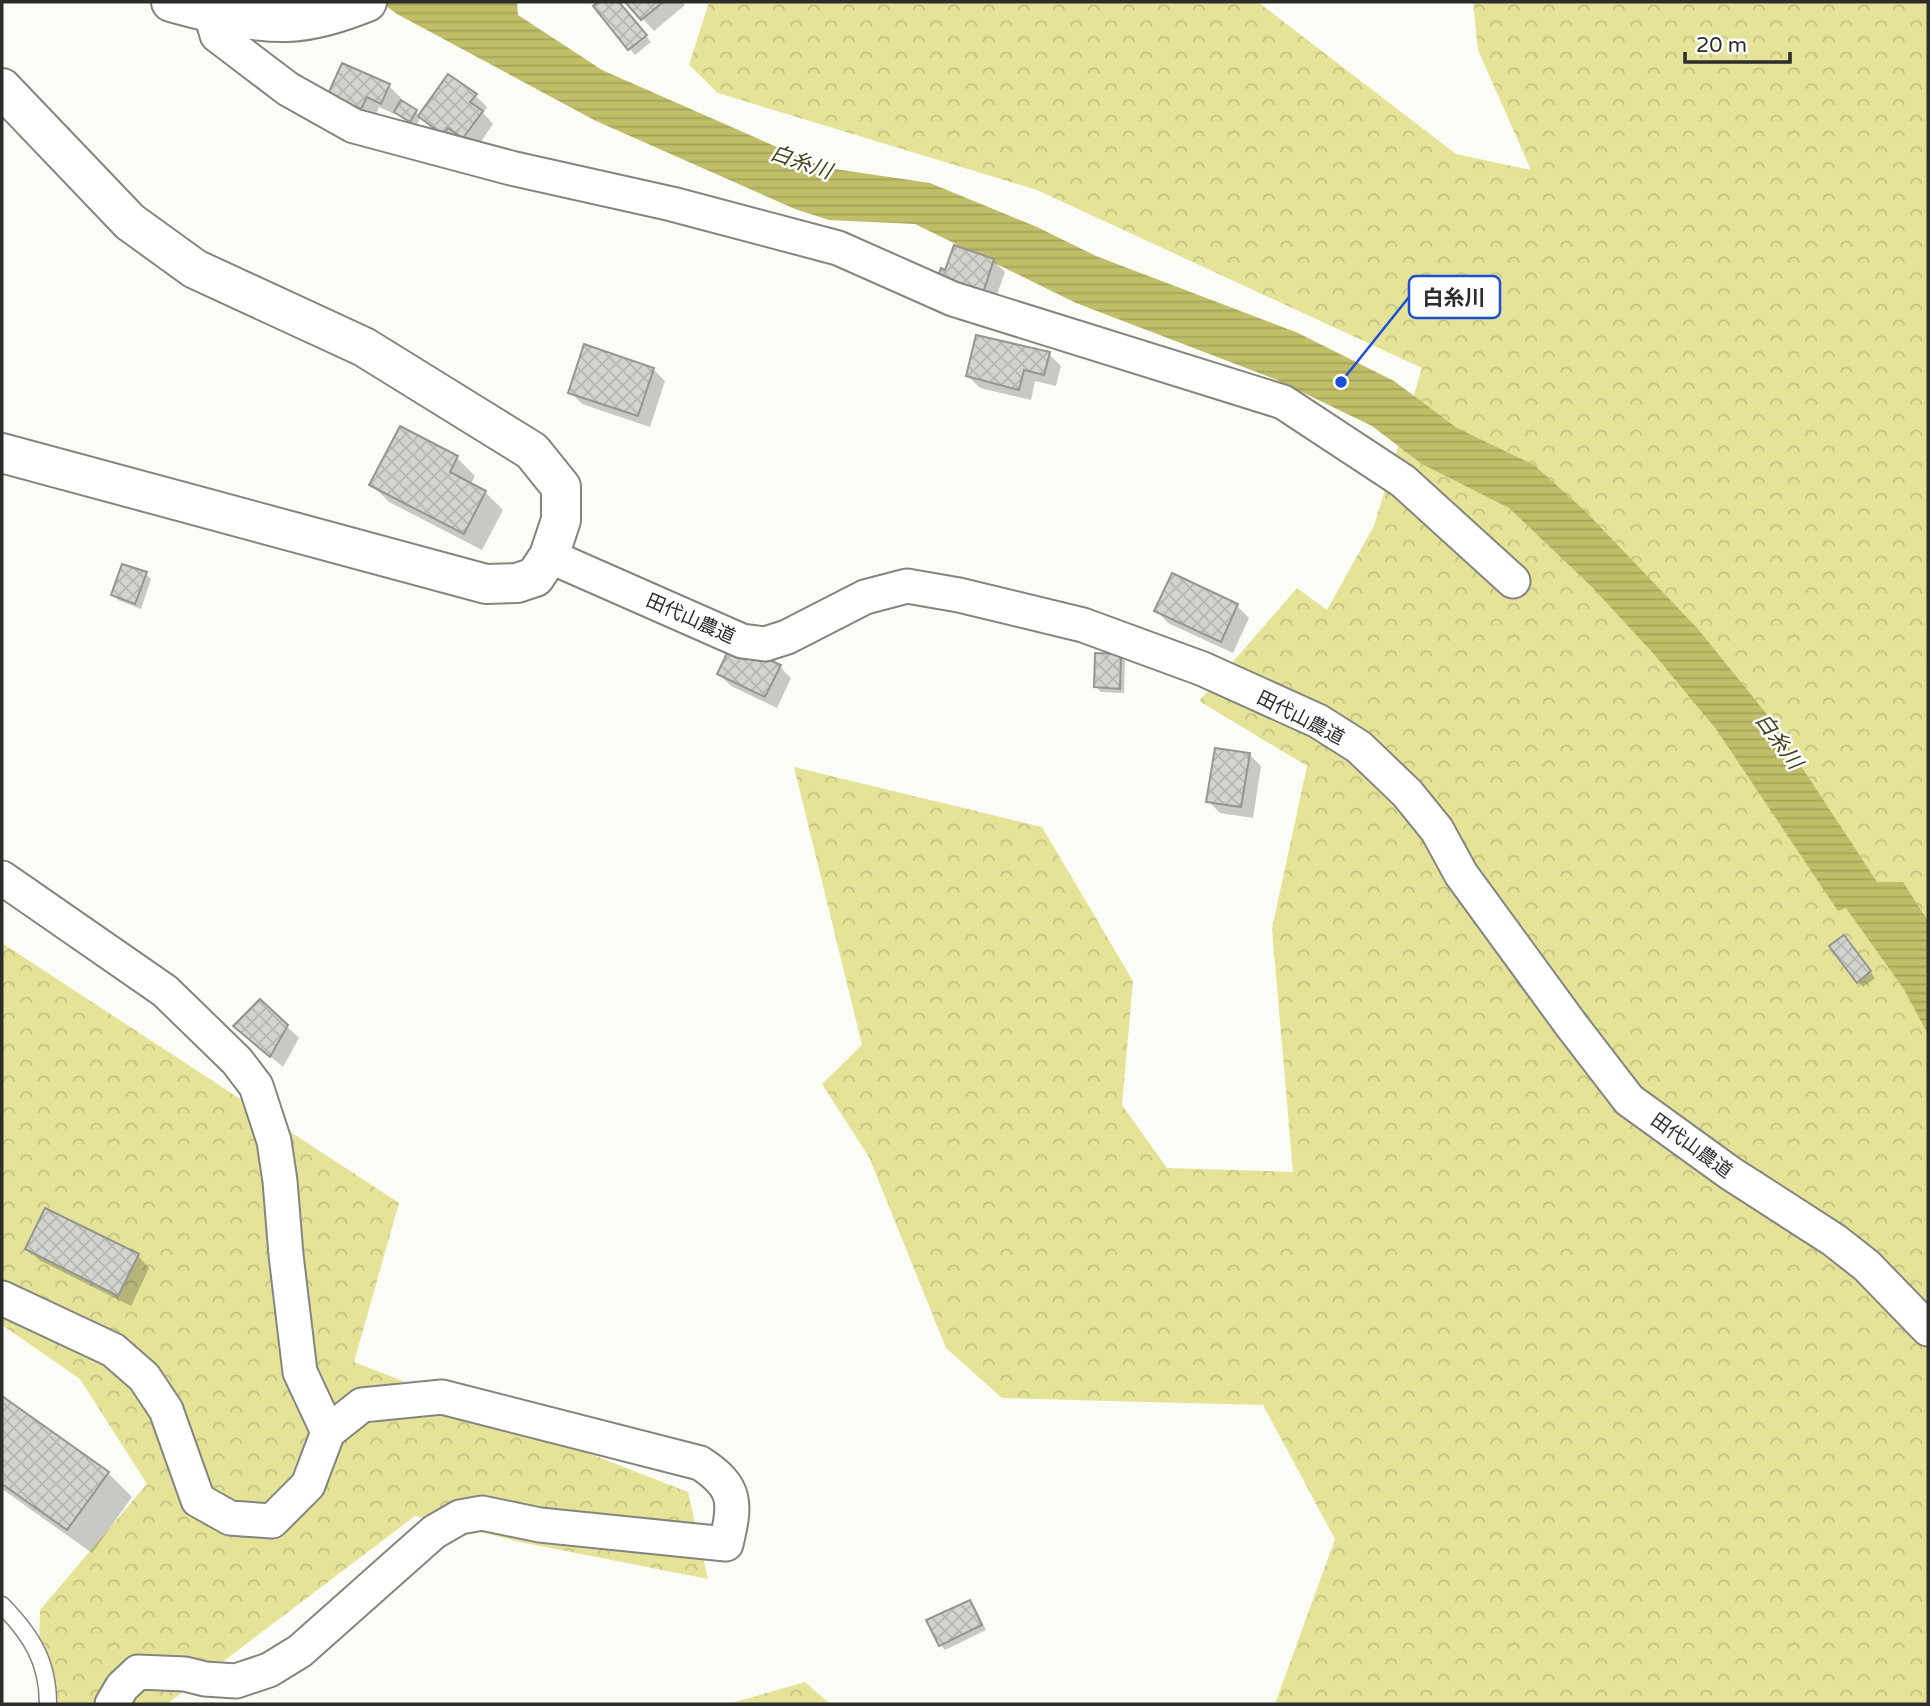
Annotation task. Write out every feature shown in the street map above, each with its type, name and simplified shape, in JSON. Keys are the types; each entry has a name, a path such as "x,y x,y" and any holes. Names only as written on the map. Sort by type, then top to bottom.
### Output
{"street":[{"path":"171,2 211,14 289,22 357,6"},
{"path":"211,14 218,35 288,89 354,126 511,168 672,204 838,248 953,299 1283,402 1403,481 1513,581"},
{"path":"2,88 131,222 195,269 364,347 532,451 561,487 561,520 549,556 535,578 517,583 486,584 2,453"},
{"name":"田代山農道","path":"549,556 742,641 765,644 787,637 865,597 907,586 959,595 1083,625 1203,669 1318,721 1359,747 1407,793 1437,830 1461,874 1629,1100 1730,1173 1834,1240 1867,1266 1928,1329"},
{"path":"2,877 165,991 237,1061 256,1086 274,1142 281,1181 287,1268 300,1372 328,1432"},
{"path":"2,1298 113,1350 144,1377 166,1410 198,1500 229,1518 272,1521 308,1485 328,1432 362,1405 442,1397 700,1463 720,1476 731,1496 732,1521 726,1544 540,1525 482,1513 460,1517 434,1532 300,1651 269,1670 236,1681 205,1679 185,1674 138,1672 122,1687 111,1704"}],"lane":[{"path":"2,1605 30,1637 46,1671 48,1704"}],"green space":[{"path":"709,2 1258,2 1456,154 1531,170 1478,50 1473,2 1928,2 1928,1704 1275,1704 1335,1539 1263,1405 1002,1398 946,1348 869,1157 822,1084 862,1045 794,767 1042,827 1133,981 1122,1105 1167,1168 1293,1172 1272,929 1307,766 1199,701 1297,588 1327,610 1374,526 1422,368 1037,190 718,93 689,65"},
{"path":"2,943 399,1203 354,1362 688,1492 708,1579 520,1542 415,1516 167,1704 38,1704 40,1610 147,1484 80,1379 2,1325"},
{"path":"805,1682 830,1704 728,1704"}],"water":[{"path":"380,2 517,2 518,15 602,70 811,162 828,168 930,183 1037,227 1096,256 1298,333 1394,381 1457,428 1534,465 1585,511 1698,629 1769,717 1877,882 1903,882 1928,921 1928,1034 1903,988 1846,908 1838,911 1716,729 1653,653 1591,586 1509,508 1422,464 1372,426 1277,380 1076,303 915,224 829,220 795,209 596,121 397,14"}],"building":[{"path":"598,2 619,2 647,35 628,50 593,6"},
{"path":"625,2 663,2 641,20"},
{"path":"342,63 390,84 381,104 367,97 360,111 327,96"},
{"path":"448,74 477,94 470,102 483,111 463,138 448,128 443,135 418,116"},
{"path":"401,100 417,110 410,122 394,112"},
{"path":"954,245 994,259 983,293 938,277 941,268 945,270"},
{"path":"976,335 1050,352 1044,375 1024,370 1019,390 966,376"},
{"path":"584,344 654,368 638,416 568,393"},
{"path":"400,426 458,456 450,472 486,491 464,534 369,485"},
{"path":"122,564 147,572 135,604 111,595"},
{"path":"1172,573 1238,604 1221,642 1154,611"},
{"path":"732,643 781,665 765,697 717,674"},
{"path":"1095,653 1121,654 1120,689 1094,687"},
{"path":"1215,748 1250,753 1241,807 1206,802"},
{"path":"1844,935 1871,971 1857,983 1829,946"},
{"path":"260,999 288,1025 270,1057 233,1026"},
{"path":"45,1208 139,1254 118,1296 25,1249"},
{"path":"2,1396 109,1472 67,1530 2,1484"},
{"path":"970,1600 982,1625 939,1646 926,1620"}],"place":[{"name":"白糸川","path":"1341,382"}]}
